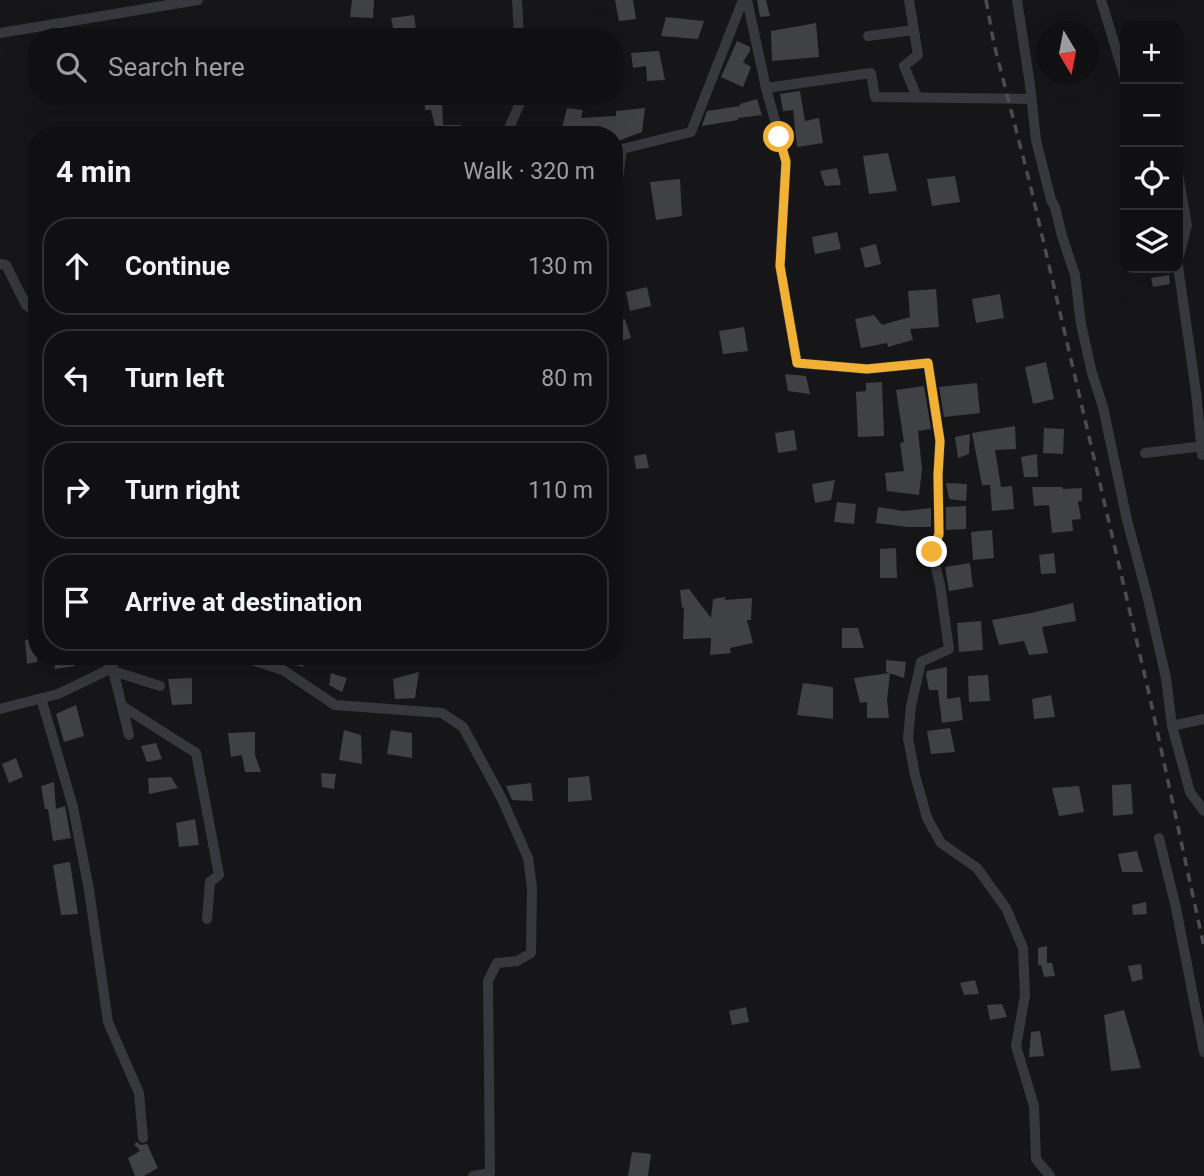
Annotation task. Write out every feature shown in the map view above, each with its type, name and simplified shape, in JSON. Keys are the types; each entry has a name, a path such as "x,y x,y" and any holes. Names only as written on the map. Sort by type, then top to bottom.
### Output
{"street":[{"path":"30,28 198,0"},
{"path":"517,0 519,28"},
{"path":"745,0 786,162 780,266 797,363 867,369 928,363 940,441 939,534 932,552 940,585 949,649 921,662 911,706 908,738 927,818 941,844 977,868 1006,908 1023,947 1025,996 1016,1046 1034,1107 1035,1159 1050,1176"},
{"path":"623,149 691,132 745,0"},
{"path":"909,0 918,55 904,66 917,97"},
{"path":"1017,0 1036,140 1051,200 1075,275 1092,373 1103,407 1127,520 1166,678 1172,726 1190,792 1204,811"},
{"path":"1101,0 1120,62"},
{"path":"0,33 28,28"},
{"path":"868,36 914,30"},
{"path":"766,88 871,73 875,97 1030,99"},
{"path":"510,126 519,105"},
{"path":"1183,202 1187,225 1183,241"},
{"path":"0,264 6,265 28,307"},
{"path":"1145,453 1202,449 1179,273"},
{"path":"0,709 58,694 115,665"},
{"path":"267,665 283,670 335,705 442,713 463,727 508,811 528,858 532,888 531,953 517,961 497,964 488,981 490,1173 473,1176"},
{"path":"113,668 160,686"},
{"path":"113,668 129,735"},
{"path":"41,698 74,807 108,1022 139,1093 144,1138"},
{"path":"122,706 196,753 219,875 210,882 206,919"},
{"path":"1172,726 1204,719"},
{"path":"1159,838 1177,908 1204,1052"}],"building":[{"path":"352,0 374,0 373,18 350,17"},
{"path":"615,0 633,0 636,19 619,21"},
{"path":"757,0 766,0 770,16 760,17"},
{"path":"414,15 416,28 393,28 391,18"},
{"path":"666,17 704,21 698,39 661,36"},
{"path":"816,23 819,57 772,61 771,31"},
{"path":"737,41 750,47 743,62 751,67 743,87 721,77"},
{"path":"659,51 665,80 647,81 646,66 633,68 631,53"},
{"path":"800,91 805,121 819,118 823,143 797,147 793,110 783,111 780,94"},
{"path":"757,99 762,115 702,126 707,111 740,106"},
{"path":"425,105 442,105 443,125 461,126 435,126 431,110 425,110"},
{"path":"567,108 583,110 581,118 616,116 616,111 645,108 642,132 623,139 623,126 562,126"},
{"path":"888,153 897,191 869,194 863,156"},
{"path":"837,168 841,185 825,186 820,171"},
{"path":"955,176 960,202 932,206 927,179"},
{"path":"680,179 682,216 656,220 650,182"},
{"path":"837,232 841,249 815,254 812,237"},
{"path":"876,244 881,264 865,268 860,248"},
{"path":"1169,275 1170,284 1153,287 1151,278"},
{"path":"647,287 651,306 630,311 626,292"},
{"path":"936,289 939,327 910,329 913,340 888,347 887,343 861,348 855,319 874,315 882,325 910,317 908,291"},
{"path":"1000,294 1004,318 976,323 972,299"},
{"path":"623,320 631,338 623,340"},
{"path":"744,327 748,351 723,354 719,331"},
{"path":"1046,362 1054,399 1033,404 1025,367"},
{"path":"785,374 806,376 810,394 788,391"},
{"path":"882,382 884,436 858,437 856,392 866,391 866,383"},
{"path":"977,383 980,413 944,417 939,387"},
{"path":"924,386 931,429 918,431 922,469 919,495 887,491 885,473 904,471 900,443 904,442 896,390"},
{"path":"1015,426 1016,449 995,450 1001,487 1012,486 1014,509 992,511 990,485 982,485 972,433"},
{"path":"1044,428 1064,429 1063,454 1043,453"},
{"path":"794,430 797,450 778,453 775,433"},
{"path":"970,434 969,454 958,458 955,437"},
{"path":"646,454 649,468 636,469 634,456"},
{"path":"1037,454 1038,477 1024,477 1021,457"},
{"path":"835,480 831,500 815,503 812,484"},
{"path":"946,483 967,484 966,501 949,499"},
{"path":"1032,487 1082,488 1082,501 1078,501 1081,519 1072,520 1073,531 1052,533 1049,505 1034,506"},
{"path":"837,502 856,504 854,524 834,522"},
{"path":"966,506 966,529 946,530 946,507"},
{"path":"878,507 903,511 931,508 931,527 876,523"},
{"path":"992,530 994,558 973,560 971,532"},
{"path":"896,548 897,578 880,578 880,549"},
{"path":"1054,553 1056,573 1041,574 1039,555"},
{"path":"970,563 973,587 949,591 945,567"},
{"path":"689,589 711,618 713,599 752,598 751,620 747,620 753,643 730,648 731,653 710,655 711,638 683,639 684,607 682,608 680,590"},
{"path":"1073,603 1076,621 1042,627 1048,653 1029,655 1024,641 999,645 992,620"},
{"path":"981,621 983,650 959,652 957,623"},
{"path":"842,628 858,628 864,648 842,648"},
{"path":"25,640 28,640 27,664"},
{"path":"886,660 906,662 904,678 886,672"},
{"path":"55,665 75,665 75,666 55,669"},
{"path":"947,667 947,699 960,697 963,720 942,723 938,690 929,690 926,675 927,671"},
{"path":"419,672 415,698 395,699 393,679"},
{"path":"331,673 347,678 342,692 329,685"},
{"path":"890,673 887,700 889,718 867,718 867,702 860,703 854,678"},
{"path":"988,675 990,701 969,702 968,676"},
{"path":"192,678 192,704 172,705 168,679"},
{"path":"803,683 833,687 833,719 797,715"},
{"path":"1051,695 1055,717 1034,719 1032,699"},
{"path":"76,705 84,736 64,742 56,714"},
{"path":"950,728 955,752 931,754 927,731"},
{"path":"344,730 361,735 362,764 339,760"},
{"path":"391,730 412,733 412,758 387,754"},
{"path":"255,732 255,755 261,772 245,772 242,755 231,757 228,733"},
{"path":"156,743 162,759 147,762 141,746"},
{"path":"16,758 23,777 9,783 2,764"},
{"path":"321,773 336,774 334,789 322,787"},
{"path":"589,776 592,800 568,802 568,778"},
{"path":"171,777 178,788 149,794 148,778"},
{"path":"54,782 56,809 65,806 71,838 53,841 41,786"},
{"path":"531,783 533,801 512,800 506,786"},
{"path":"1131,784 1133,814 1113,816 1112,785"},
{"path":"1079,786 1084,812 1059,816 1052,788"},
{"path":"195,819 199,845 179,847 176,823"},
{"path":"1137,851 1143,872 1122,872 1118,854"},
{"path":"70,862 78,914 61,915 53,865"},
{"path":"1146,902 1147,914 1133,915 1132,905"},
{"path":"1047,946 1047,963 1052,963 1055,976 1044,977 1041,965 1038,965 1038,948"},
{"path":"1141,964 1143,979 1132,982 1128,966"},
{"path":"975,980 979,994 964,995 960,983"},
{"path":"1002,1004 1007,1017 990,1020 987,1005"},
{"path":"746,1007 749,1022 732,1025 729,1011"},
{"path":"1124,1010 1141,1068 1111,1071 1104,1015"},
{"path":"1040,1031 1044,1056 1029,1057 1031,1032"},
{"path":"137,1142 141,1145 147,1144 158,1168 144,1176 135,1176 128,1158 140,1151 134,1144"},
{"path":"632,1152 651,1154 648,1176 628,1176"}],"railway":[{"path":"986,0 994,44 1030,184 1150,698 1204,947"}],"route":[{"path":"779,137 786,162 780,266 797,363 867,369 928,363 940,441 939,534 932,552"}]}
